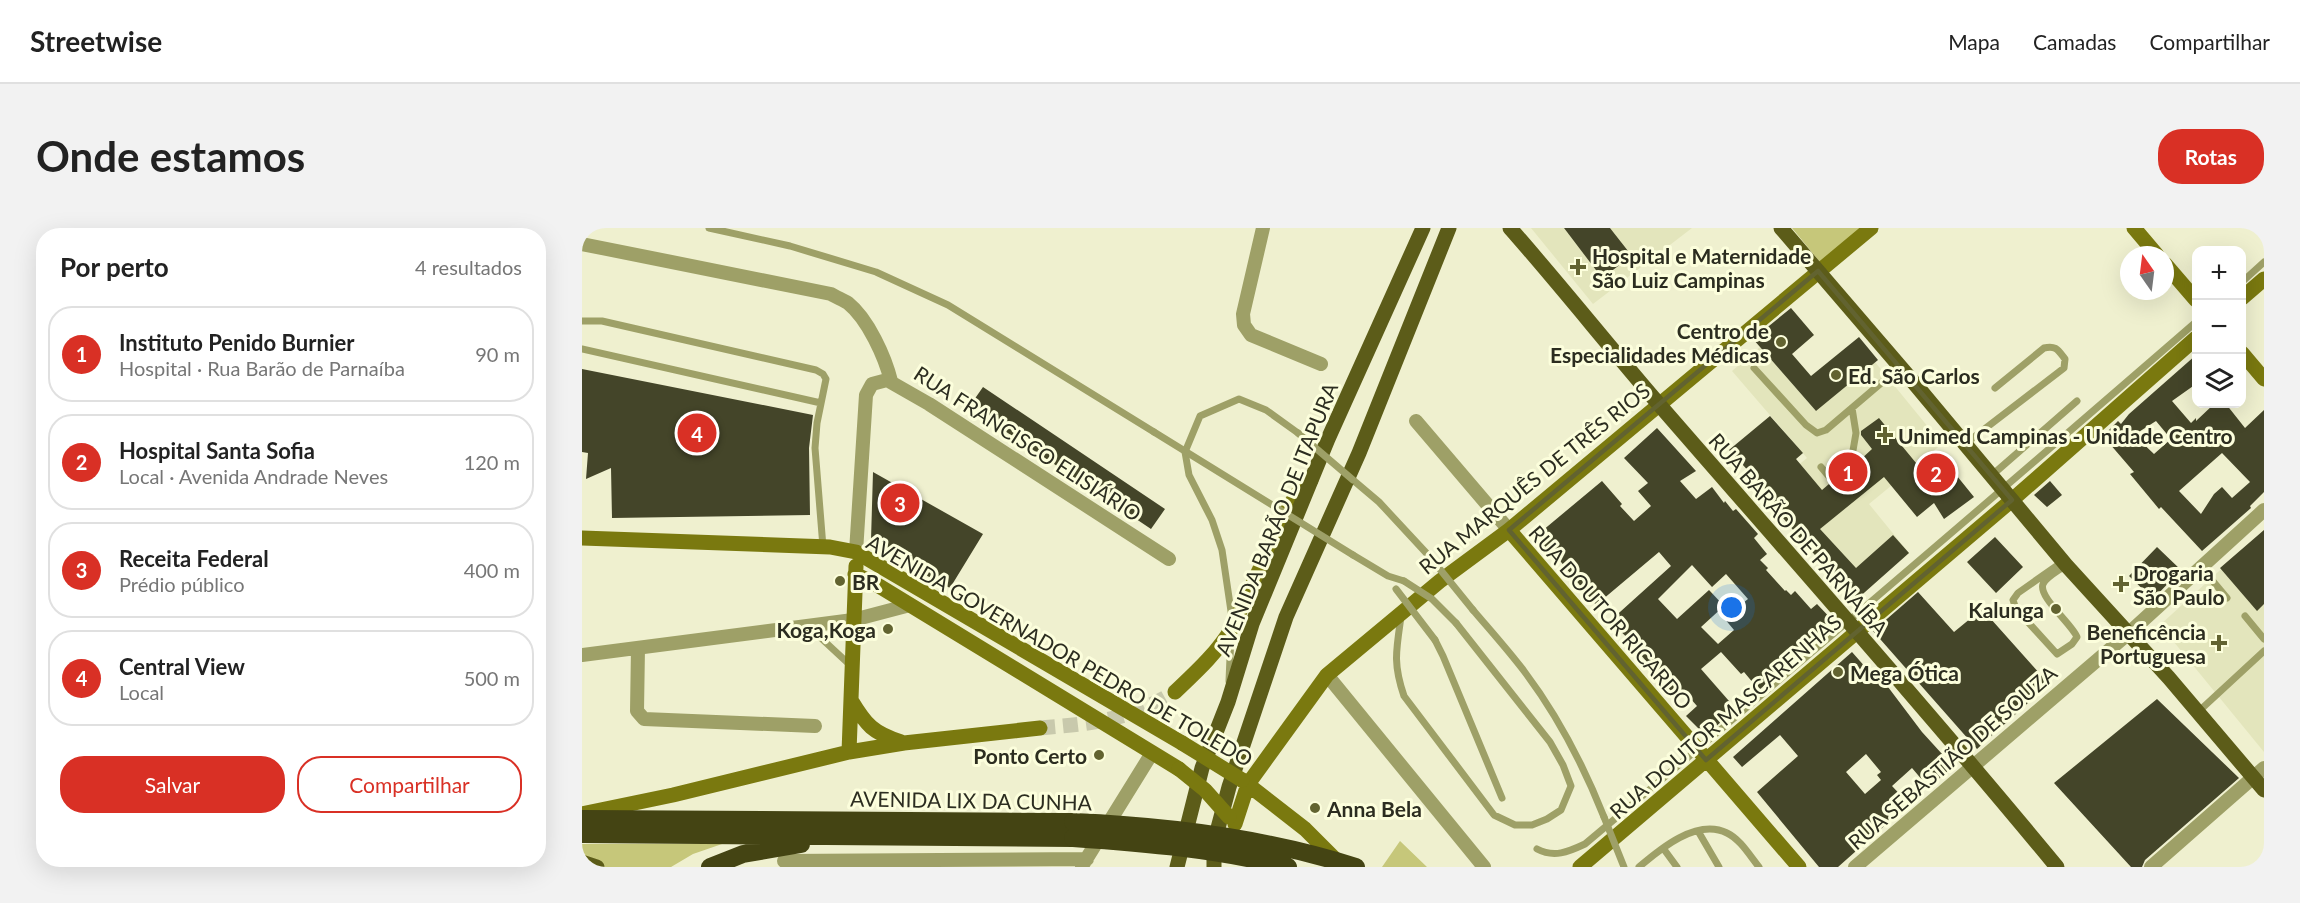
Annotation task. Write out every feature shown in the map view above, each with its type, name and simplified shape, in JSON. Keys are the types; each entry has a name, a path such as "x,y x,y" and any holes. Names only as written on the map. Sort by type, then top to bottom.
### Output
{"highway":[{"name":"AVENIDA LIX DA CUNHA","path":"582,819 1073,830 1132,842 1204,850 1288,867"},
{"name":"AVENIDA LIX DA CUNHA","path":"582,834 903,835 1140,826 1210,835 1329,858 1356,867"},
{"path":"710,867 743,854 795,844 903,835"}],"main road":[{"name":"AVENIDA BARÃO DE ITAPURA","path":"1177,867 1202,768 1228,702 1252,624 1328,439 1423,228"},
{"path":"1216,867 1214,843 1229,787 1286,617 1359,453 1449,228"},
{"name":"RUA BARÃO DE PARNAÍBA","path":"1510,228 1659,404 1973,766 2057,867"},
{"path":"1781,228 2065,563 2198,712 2259,773 2264,790"},
{"name":"RUA MARQUÊS DE TRÊS RIOS","path":"1232,821 1245,782 1327,675 1440,581 1509,531 1871,228"},
{"path":"2134,228 2149,246"},
{"path":"2174,274 2192,295"},
{"path":"2246,294 2264,279"},
{"name":"RUA DOUTOR MASCARENHAS","path":"1580,867 1702,755 1851,626 2192,341"},
{"path":"2242,354 2264,379"},
{"path":"1175,692 1198,671 1232,628 1289,507 1301,489 1311,480"},
{"name":"RUA DOUTOR RICARDO","path":"1509,531 1798,867"},
{"name":"AVENIDA GOVERNADOR PEDRO DE TOLEDO","path":"582,538 823,547 856,552 1245,782 1305,829 1343,867"},
{"path":"849,752 856,552"},
{"name":"AVENIDA GOVERNADOR PEDRO DE TOLEDO","path":"855,574 910,605 1179,769 1205,790 1232,821 1281,867"},
{"path":"851,700 862,718 874,731 904,742"},
{"path":"582,814 673,795 849,752 904,742 1040,728"},
{"path":"582,862 597,867"}],"street":[{"path":"1263,228 1243,314 1244,325 1251,335 1321,364"},
{"path":"582,244 831,294 848,303 859,314 885,360 891,381"},
{"name":"RUA FRANCISCO ELISIÁRIO","path":"856,552 866,395 872,384 883,380 891,381 1169,559"},
{"name":"RUA DOUTOR RICARDO","path":"1416,421 1509,531"},
{"name":"RUA SEBASTIÃO DE SOUZA","path":"1855,867 2129,633 2264,510"},
{"path":"582,656 853,620 910,605"},
{"path":"638,648 637,711 644,719 815,726"},
{"path":"1327,675 1484,867"},
{"path":"784,861 1084,863 1152,753"},
{"path":"2151,867 2259,773"}],"lane":[{"path":"708,228 790,246 876,272 948,304 1353,555 1432,598 1456,623 1550,742 1563,765 1571,786 1561,810 1532,825 1515,825 1494,815 1404,696 1396,673 1396,649 1401,615"},
{"path":"2246,278 2264,262"},
{"path":"582,321 602,321 816,370 823,374 826,379 815,448 823,547"},
{"path":"2007,495 2192,326"},
{"path":"1965,444 2064,368 2065,359 2056,348 2051,346 2044,348 1995,388"},
{"path":"582,349 821,403"},
{"path":"1754,368 1813,432 1826,430 1900,367"},
{"path":"1228,702 1232,628 1230,594 1222,550 1212,520 1189,475 1185,452 1200,416 1239,399 1266,410 1298,433 1386,509 1430,557 1523,670 1572,744 1588,776 1624,867"},
{"path":"1991,476 2078,401"},
{"path":"1821,467 1831,479 1851,462 1856,433 1852,408"},
{"path":"2065,563 2044,582 2043,587 2045,597 2077,637 2072,644 2056,654 2013,603 2016,595 2065,563"},
{"path":"2201,567 2227,598"},
{"path":"1388,576 1435,640 1502,798"},
{"path":"2245,615 2264,639"},
{"path":"808,626 852,667"},
{"path":"2198,712 2264,651"},
{"path":"1537,849 1547,854 1565,853 1585,844 1702,755"},
{"path":"1639,867 1676,840 1698,831 1718,830 1728,833 1759,867"},
{"path":"1698,831 1719,867"},
{"path":"1663,848 1677,867"}],"highlighted area":[{"path":"1818,271 2012,500 1706,760 1509,530"}],"shaded area":[{"name":"Hospital e Maternidade São Luiz Campinas","path":"1531,228 1564,228 1603,278 1632,256 1610,228 1692,228 1593,304"},
{"path":"1760,347 1816,411 1875,362 1942,444 1869,504 1909,553 1856,600 1763,494 1807,458 1732,371"},
{"name":"Beneficência Portuguesa","path":"2264,530 2264,752 2160,625"}],"green space":[{"path":"1792,228 1863,228 1820,262"},
{"path":"1400,841 1427,867 1382,867"},
{"path":"582,844 722,844 693,854 671,867 605,867 582,858"}],"building":[{"path":"1564,228 1610,228 1632,256 1602,278"},
{"path":"1791,308 1814,335 1792,354 1811,376 1859,337 1878,360 1816,411 1753,339"},
{"path":"2192,359 2192,387 2172,401 2191,423 2210,408 2229,408 2245,428 2264,410 2264,492 2250,506 2251,508 2202,551 2161,507 2159,509 2130,474 2134,472 2103,436 2118,421 2121,424 2129,414","holes":["2156,421 2171,439 2154,454 2134,435","2222,453 2250,482 2232,498 2222,487 2214,494 2201,514 2179,491"]},
{"path":"582,369 813,415 809,448 810,515 612,518 611,468 586,479 588,453 582,452"},
{"path":"983,387 1165,509 1151,529 969,407"},
{"path":"1770,416 1803,453 1796,459 1822,490 1829,484 1835,483 1872,449 1861,435 1861,431 1879,418 1921,469 1940,455 1974,497 1944,519 1934,503 1917,517 1884,477 1820,529 1856,568 1893,535 1909,553 1856,600 1804,543 1763,494 1767,491 1729,450"},
{"path":"1657,428 1696,471 1680,481 1696,499 1712,487 1724,503 1725,501 1733,511 1736,509 1758,534 1754,538 1767,554 1760,560 1785,591 1791,595 1795,591 1811,609 1817,604 1836,624 1759,690 1744,672 1741,674 1721,652 1701,669 1736,709 1707,734 1703,733 1686,716 1697,706 1683,690 1676,697 1641,655 1643,653 1610,621 1671,566 1659,552 1596,605 1548,546 1546,548 1536,536 1602,481 1634,521 1651,506 1638,491 1648,483 1624,458","holes":["1692,565 1712,587 1726,574 1748,599 1724,618 1734,630 1718,644 1701,627 1724,606 1709,590 1677,619 1658,599"]},
{"path":"873,472 983,534 950,588 873,547 871,540"},
{"path":"2050,481 2062,495 2047,507 2034,495"},
{"path":"2264,530 2264,604 2257,611 2220,568"},
{"path":"1995,537 2023,567 1996,593 1967,562"},
{"path":"2157,547 2181,570 2153,599 2129,576"},
{"path":"1918,592 1954,632 1982,609 2049,684 1977,749 1873,631"},
{"path":"1852,652 1882,686 1885,683 1922,732 1953,766 1929,788 1912,768 1892,786 1909,804 1838,867 1819,867 1757,792 1798,756 1780,735 1742,767 1733,757","holes":["1866,754 1881,772 1877,775 1881,780 1865,794 1846,772"]},
{"path":"2157,699 2239,778 2145,860 2142,867 2131,867 2054,783"}],"tunnel":[{"path":"1040,728 1094,722 1126,715 1175,692"}],"place":[{"name":"Hospital e Maternidade São Luiz Campinas","path":"1578,267"},
{"name":"Centro de Especialidades Médicas","path":"1781,342"},
{"name":"Ed. São Carlos","path":"1836,375"},
{"name":"Central View","path":"697,433"},
{"name":"Unimed Campinas - Unidade Centro","path":"1885,435"},
{"name":"Instituto Penido Burnier","path":"1848,472"},
{"name":"Hospital Santa Sofia","path":"1936,473"},
{"name":"Receita Federal","path":"900,503"},
{"name":"BR","path":"840,581"},
{"name":"Drogaria São Paulo","path":"2121,584"},
{"name":"Kalunga","path":"2056,609"},
{"name":"Koga,Koga","path":"888,629"},
{"name":"Beneficência Portuguesa","path":"2219,643"},
{"name":"Mega Ótica","path":"1838,672"},
{"name":"Ponto Certo","path":"1099,755"},
{"name":"Anna Bela","path":"1315,808"}]}
